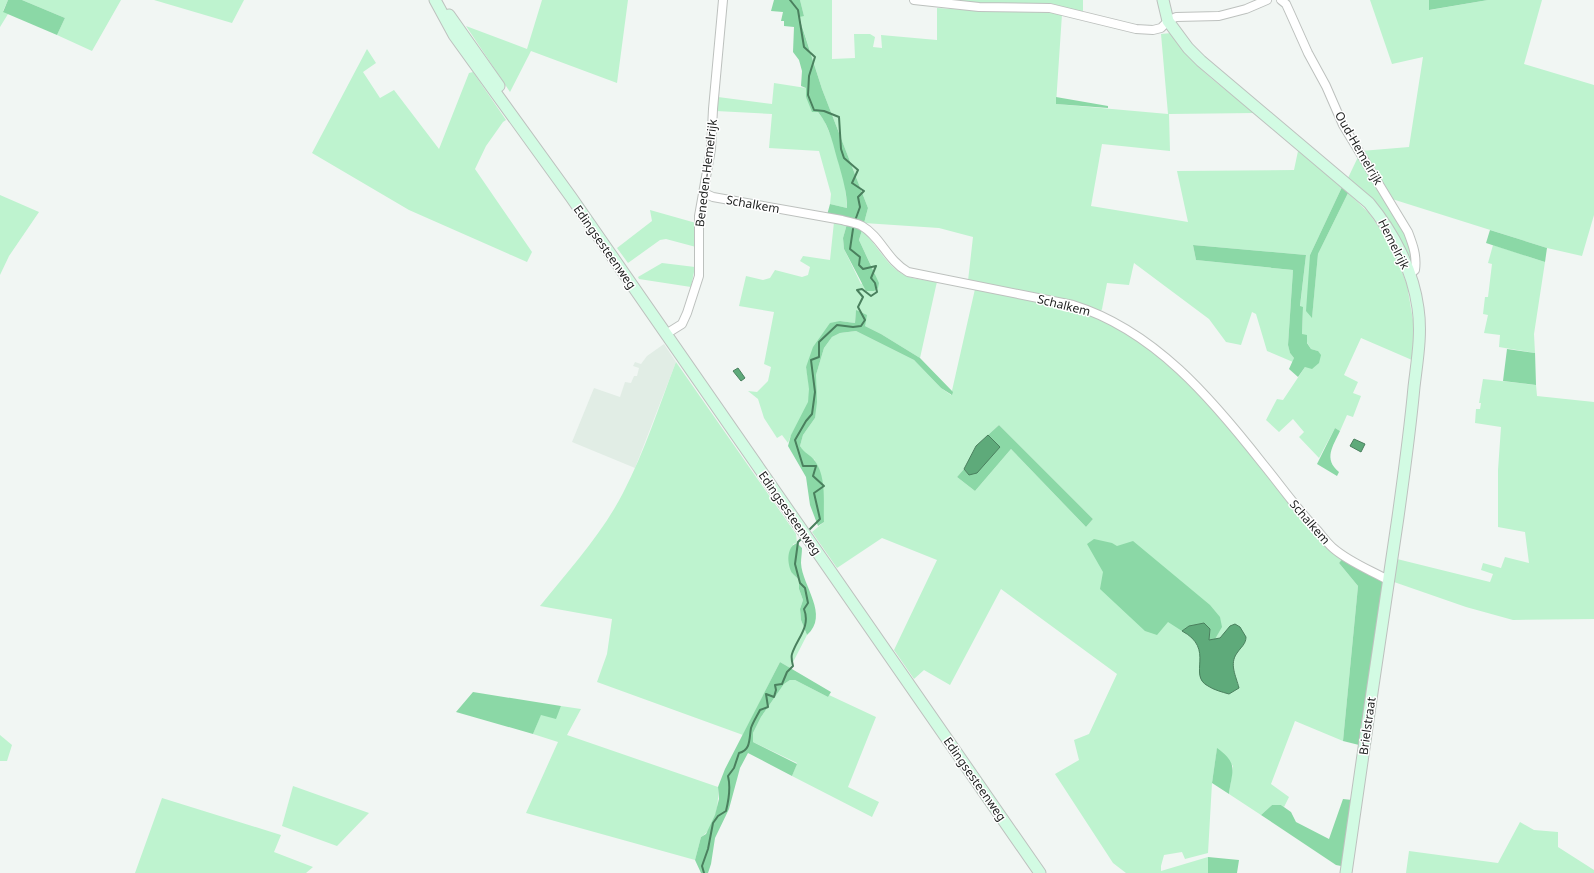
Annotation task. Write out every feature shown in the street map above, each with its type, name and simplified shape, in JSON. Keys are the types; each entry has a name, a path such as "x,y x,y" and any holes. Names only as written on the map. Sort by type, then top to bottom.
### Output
{"main road":[{"name":"Edingsesteenweg","path":"435,0 454,35 540,153 1040,873"},
{"name":"Edingsesteenweg","path":"438,0 461,29 504,93 540,153"},
{"name":"Hemelrijk","path":"1163,0 1168,21 1188,48 1201,61 1369,203 1387,227 1410,274 1418,307 1420,340 1402,493 1388,580"},
{"name":"Brielstraat","path":"1346,873 1388,580"}],"street":[{"name":"Beneden-Hemelrijk","path":"666,334 682,324 688,313 699,276 699,216 711,149 713,109 723,0"},
{"path":"914,0 979,7 1050,8 1136,29 1153,30 1161,28 1168,21 1176,17 1209,17 1228,14 1246,9 1267,0"},
{"name":"Oud-Hemelrijk","path":"1280,0 1286,4 1308,53 1326,86 1344,125 1408,232 1414,246 1416,261 1415,270 1410,274"},
{"name":"Schalkem","path":"704,193 713,197 842,220 861,225 870,232 896,264 908,272 1073,305 1095,312 1124,327 1162,353 1221,411 1284,492 1333,548 1388,580"}],"shaded area":[{"path":"0,0 8,0 3,11 8,14 0,27"},
{"path":"8,0 22,0 65,18 57,35 3,12"},
{"path":"22,0 121,0 92,51 57,35 65,18"},
{"path":"154,0 244,0 232,23"},
{"path":"542,0 628,0 617,83 531,51 510,92 466,26 527,49"},
{"path":"774,0 800,0 804,16 799,17 822,89 868,208 864,223 827,215 830,204 847,208 843,181 826,124 818,112 812,112 806,97 806,88 801,86 802,71 799,60 793,52 794,27 784,26 784,21 781,21 783,12 771,11"},
{"path":"800,0 832,0 832,59 855,58 854,34 870,34 875,37 873,47 882,48 881,35 937,40 937,8 982,11 1046,12 1062,14 1056,104 1168,114 1161,34 1171,33 1187,55 1198,66 1255,113 1169,114 1170,151 1102,144 1091,206 1188,222 1177,171 1294,170 1298,151 1342,187 1310,255 1312,317 1318,254 1348,193 1368,212 1392,245 1407,285 1414,326 1412,360 1361,338 1344,375 1358,382 1353,393 1361,396 1353,417 1347,415 1340,431 1335,428 1319,458 1299,437 1304,432 1293,419 1279,432 1266,420 1277,399 1283,400 1305,367 1318,351 1311,349 1302,334 1303,307 1300,307 1306,255 1193,245 1196,260 1293,270 1288,345 1290,353 1294,358 1293,362 1267,351 1256,314 1252,312 1241,345 1226,342 1209,319 1134,263 1129,285 1107,283 1100,313 968,281 973,237 939,228 864,223 868,208 822,89 799,16 804,16"},
{"path":"939,0 1083,0 1083,12"},
{"path":"1370,0 1429,0 1430,10 1488,0 1542,0 1524,64 1594,85 1594,215 1582,256 1547,248 1392,199 1361,151 1409,147 1423,57 1392,64"},
{"path":"1429,0 1488,0 1429,10"},
{"path":"367,49 376,63 363,72 380,98 394,90 439,149 469,73 473,72 506,120 486,146 475,169 532,252 527,262 409,210 312,153"},
{"path":"774,83 806,88 806,97 824,120 833,141 845,185 847,208 830,204 831,194 819,151 769,148 772,114 716,111 718,97 772,104"},
{"path":"1056,97 1108,106 1108,108 1056,104"},
{"path":"1358,157 1408,240 1414,259 1412,265 1348,178"},
{"path":"1342,187 1348,193 1318,254 1312,318 1306,311 1310,255"},
{"path":"0,195 39,212 9,256 0,275"},
{"path":"650,210 696,223 696,247 666,239 660,240 628,263 617,248 652,221"},
{"path":"834,222 847,224 843,238 844,249 861,284 875,274 859,240 862,230 889,263 901,273 912,278 937,282 920,358 865,326 856,311 855,323 840,321 806,367 809,399 788,443 782,435 777,438 764,418 758,399 748,391 757,392 768,381 771,367 764,364 774,312 739,306 746,276 763,280 770,278 775,270 802,277 808,275 810,267 800,261 803,256 830,260"},
{"path":"847,224 862,230 859,240 879,283 878,288 874,291 866,291 844,249 843,238"},
{"path":"1490,230 1547,248 1545,262 1486,243"},
{"path":"1193,245 1306,255 1300,306 1303,307 1302,334 1307,335 1307,343 1311,349 1318,351 1321,355 1319,363 1312,369 1305,367 1298,377 1289,369 1294,358 1290,353 1288,345 1293,270 1196,260"},
{"path":"1493,245 1545,262 1534,334 1535,353 1499,347 1500,335 1484,333 1488,315 1483,314 1485,297 1488,297 1492,264 1488,263"},
{"path":"662,263 695,267 691,287 639,279 638,277"},
{"path":"975,289 1073,308 1101,319 1125,333 1170,365 1225,422 1281,494 1331,549 1343,558 1339,563 1358,586 1343,741 1295,721 1271,784 1289,797 1284,807 1281,805 1272,805 1261,815 1229,794 1233,766 1217,749 1212,783 1208,853 1185,859 1182,852 1164,855 1161,866 1161,871 1208,857 1208,873 1126,873 1113,863 1055,774 1079,760 1074,740 1089,734 1117,674 1001,589 950,685 924,670 914,679 894,650 937,560 882,538 837,568 812,532 824,522 815,460 804,453 800,446 803,435 815,418 816,375 824,348 832,337 840,333 856,331 914,360 941,388 951,395","holes":["999,425 1093,519 1086,527 1011,449 975,491 957,477 964,469 976,446"]},
{"path":"856,310 867,315 865,326 920,358 953,392 952,395 941,388 914,360 856,331 840,333 832,337 824,348 816,375 817,402 815,418 803,435 800,446 815,461 819,468 823,483 824,522 818,526 810,505 806,477 788,446 791,435 808,402 809,389 806,367 813,347 830,323 840,321 855,323"},
{"path":"664,344 676,362 635,468 572,442 594,388 620,397 625,382 631,383 634,376 637,376 639,368 633,366 635,362 641,364 647,356"},
{"path":"1507,349 1535,353 1536,385 1503,381"},
{"path":"676,362 796,534 797,543 793,544 792,573 799,580 799,589 803,600 800,609 801,620 807,635 790,668 780,662 743,735 597,682 607,654 612,619 540,606 595,537 615,508 638,461"},
{"path":"738,368 745,378 741,381 733,371"},
{"path":"1483,379 1536,385 1537,396 1594,402 1594,619 1513,620 1466,607 1394,582 1397,559 1490,582 1493,574 1481,570 1483,563 1501,568 1505,557 1529,563 1525,532 1498,527 1498,470 1501,427 1475,423 1476,409 1480,409 1481,403 1479,403"},
{"path":"999,425 1093,519 1086,527 1011,449 975,491 957,477 964,469 969,475 1000,447 988,435"},
{"path":"1335,428 1340,431 1332,447 1330,457 1334,467 1339,472 1337,476 1317,464"},
{"path":"988,435 1000,447 977,473 969,475 964,469 976,446"},
{"path":"1354,439 1365,444 1361,452 1350,446"},
{"path":"1094,539 1112,543 1117,546 1133,541 1210,605 1220,617 1222,627 1215,639 1209,641 1210,629 1189,626 1182,631 1168,622 1157,635 1145,631 1100,589 1103,572 1087,544"},
{"path":"797,543 802,548 802,572 815,609 816,619 813,627 807,635 801,620 800,609 803,600 799,589 799,580 792,573 788,561 791,548"},
{"path":"1343,558 1383,581 1359,745 1343,741 1358,586 1339,563"},
{"path":"1204,623 1210,629 1209,640 1220,638 1230,626 1235,624 1240,627 1246,637 1244,644 1235,657 1233,666 1239,688 1229,694 1213,689 1202,681 1200,675 1200,653 1192,638 1182,631 1189,626"},
{"path":"780,662 831,692 828,697 795,680 790,680 784,684 761,717 753,733 753,742 797,764 792,776 748,753 740,768 729,809 715,838 708,873 701,873 695,860 701,837 706,834 715,815 719,799 718,787 725,769"},
{"path":"790,680 795,680 828,697 829,695 876,717 848,787 879,802 872,817 792,776 797,763 753,742 753,733 761,717 784,684"},
{"path":"473,692 561,706 556,719 541,715 533,734 456,712"},
{"path":"561,706 581,709 567,735 718,787 716,815 710,828 701,837 695,860 526,813 558,742 533,734 541,714 555,718"},
{"path":"0,735 12,745 7,761 0,761"},
{"path":"1217,748 1229,759 1231,763 1232,773 1229,794 1212,783"},
{"path":"293,786 369,813 337,846 282,826"},
{"path":"162,798 281,835 274,852 313,867 306,873 135,873"},
{"path":"1343,799 1352,800 1341,866 1336,865 1261,815 1272,805 1281,805 1291,812 1296,822 1329,839"},
{"path":"1520,822 1534,830 1558,832 1558,847 1594,870 1594,873 1406,873 1409,851 1498,863"},
{"path":"1208,857 1239,860 1237,873 1208,873"}],"waterway":[{"path":"790,0 798,10 804,47 815,57 809,76 808,95 814,110 824,111 839,117 841,149 844,158 858,170 852,183 864,191 858,197 860,207 856,218"},
{"path":"809,530 820,519 814,493 824,486 813,476 816,466 803,466 795,440 812,414 815,392 811,360 819,357 819,342 837,325 853,327 861,326 865,320 858,307 863,297 857,290 862,289 871,296 877,292 875,283 871,278 876,266 863,269 859,265 860,257 850,249 853,229"},
{"path":"704,873 702,866 708,849 713,823 718,816 726,811 729,794 728,776 734,768 739,753 743,752 748,747 751,728 760,710 768,707 766,694 774,697 776,690 775,685 782,684 787,672 793,666 792,654 805,627 806,615 804,609 808,603 805,588 800,583 795,564 798,542 801,539"}]}
